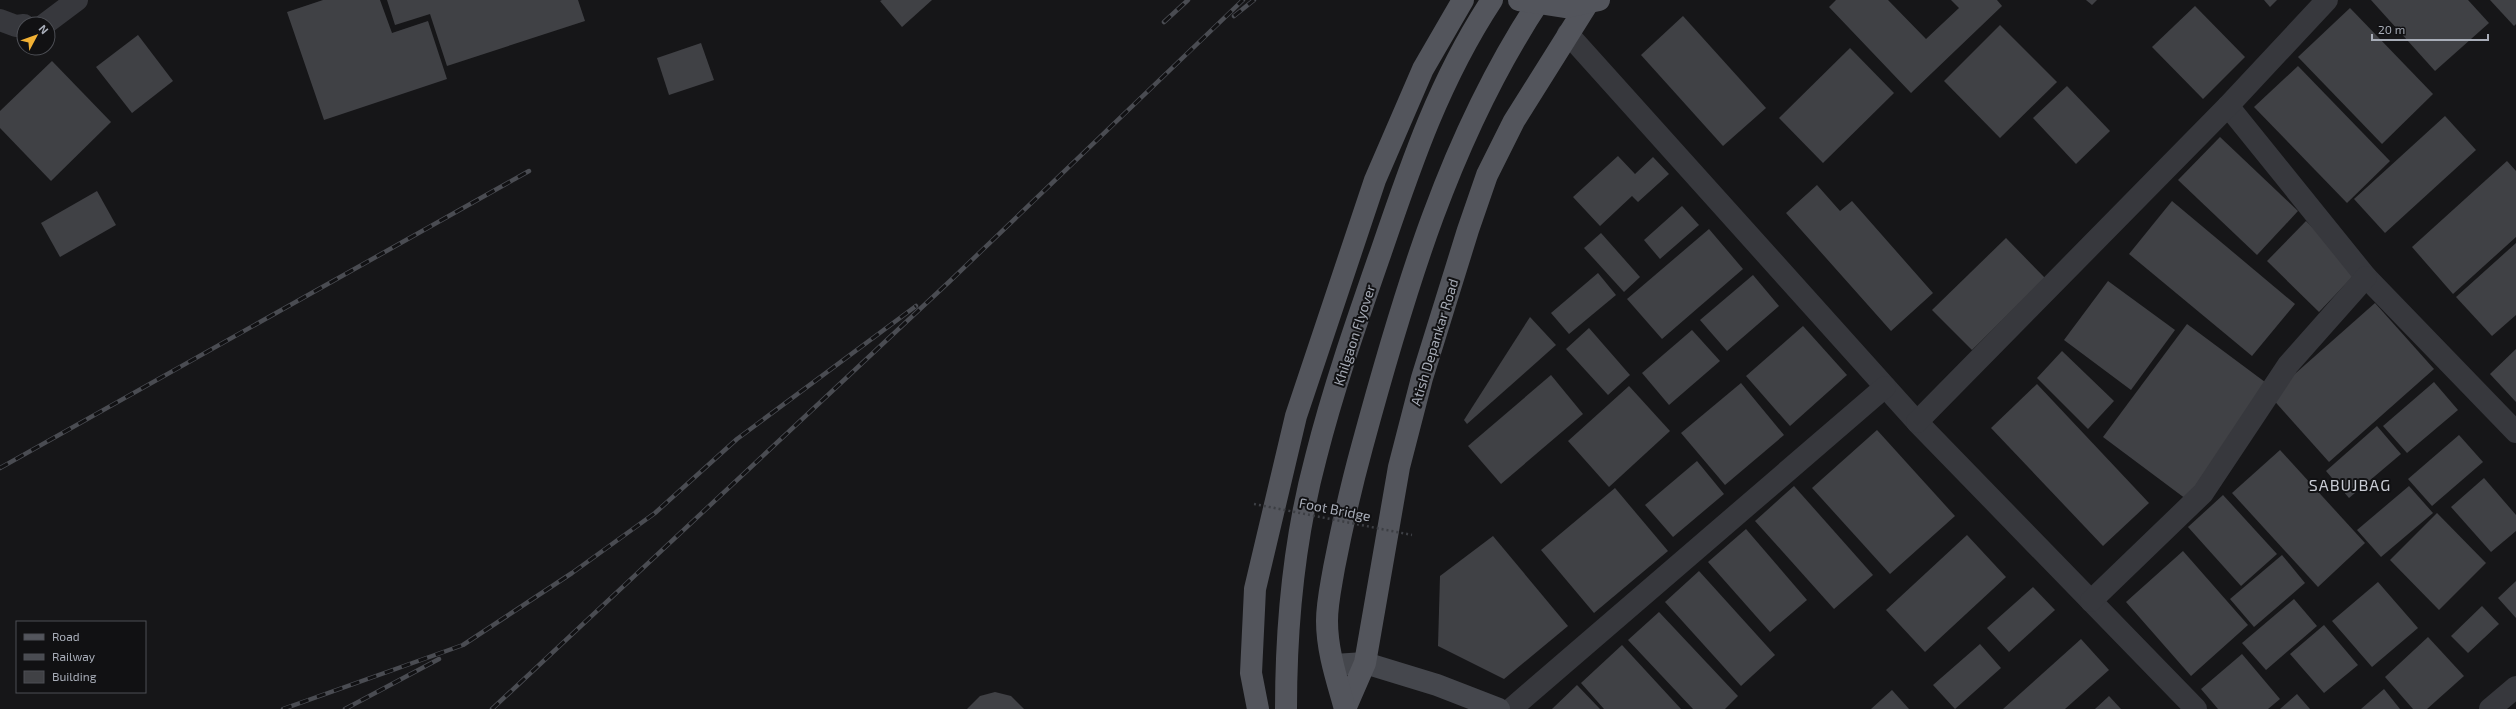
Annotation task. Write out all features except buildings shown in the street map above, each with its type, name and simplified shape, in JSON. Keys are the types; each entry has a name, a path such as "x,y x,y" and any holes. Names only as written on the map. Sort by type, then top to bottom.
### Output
{"main road":[{"path":"1258,709 1251,673 1254,589 1296,416 1375,180 1423,69 1463,0"},
{"name":"Khilgaon Flyover","path":"1286,699 1288,626 1296,556 1318,450 1354,330 1419,141 1455,61 1492,0"},
{"path":"1519,0 1566,6 1599,0"},
{"name":"Atish Depankar Road","path":"1345,709 1328,643 1328,599 1350,493 1419,255 1460,146 1512,41 1540,0"},
{"name":"Atish Depankar Road","path":"1345,709 1365,663 1399,467 1422,378 1468,230 1487,175 1514,121 1590,0"}],"street":[{"path":"55,16 76,0"},
{"path":"1917,422 2228,106 2327,0"},
{"path":"0,20 16,26"},
{"path":"1568,34 1917,422 2196,709"},
{"path":"2228,106 2366,277 2516,432"},
{"path":"2090,601 2203,493 2288,365 2366,277"},
{"path":"1511,709 1885,387"},
{"path":"1334,666 1365,663 1437,685 1499,709"},
{"path":"2490,709 2516,687"}],"path":[{"name":"Foot Bridge","path":"1254,504 1412,535"}],"railway":[{"path":"1164,22 1188,0"},
{"path":"492,709 950,281 1243,0"},
{"path":"1234,16 1254,0"},
{"path":"0,468 529,171"},
{"path":"283,709 463,645 572,573 655,513 737,439 916,306"},
{"path":"345,709 439,659"}],"district":[{"name":"SABUJBAG","path":"2350,484"}]}
